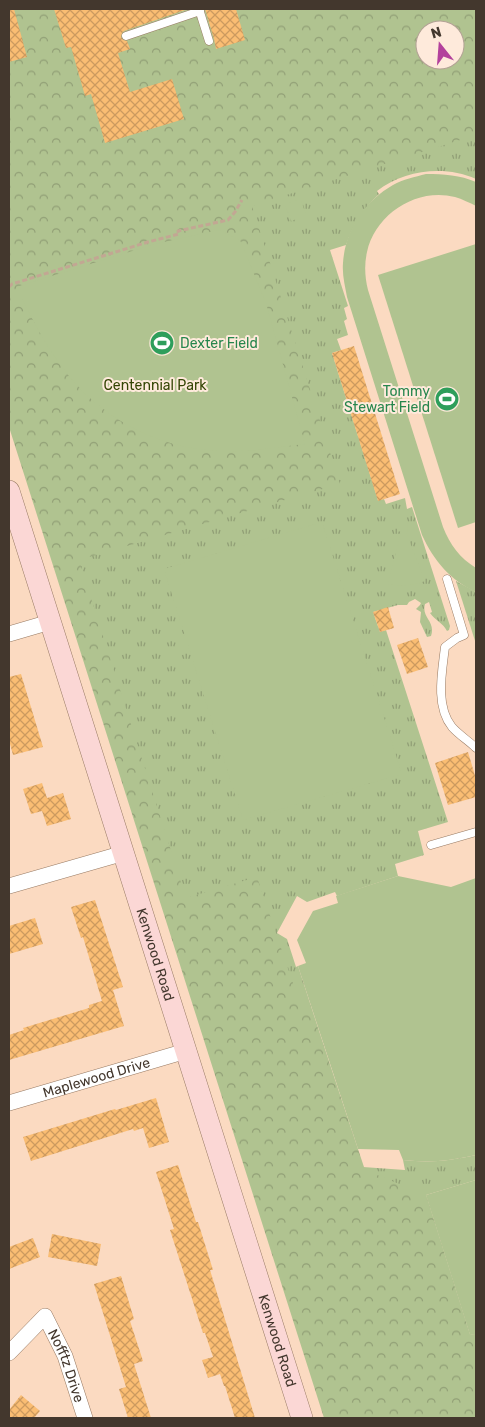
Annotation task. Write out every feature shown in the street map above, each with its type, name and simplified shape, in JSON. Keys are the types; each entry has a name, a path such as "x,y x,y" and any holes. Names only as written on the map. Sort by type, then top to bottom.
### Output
{"street":[{"name":"Kenwood Road","path":"9,491 302,1418"},
{"path":"9,634 50,622"},
{"path":"9,886 124,853"},
{"name":"Maplewood Drive","path":"9,1103 186,1051"},
{"name":"Nofftz Drive","path":"9,1353 45,1316 65,1356 85,1418"}],"lane":[{"path":"126,36 199,10 209,41"},
{"path":"447,579 464,635 445,647 441,684 443,707 452,727 476,748"},
{"path":"431,845 476,832"}],"path":[{"path":"9,287 21,281 179,234 178,231 228,220 242,200"}],"green space":[{"name":"Centennial Park","path":"9,9 476,9 476,135 252,206 340,484 79,560 186,898 257,877 300,1004 309,1002 365,1170 426,1195 470,1335 476,1334 476,1418 324,1418 9,427"},
{"name":"Centennial Park","path":"476,9 449,20 415,20 415,34 300,81 476,95 476,179 451,172 438,171 412,174 400,178 377,191 379,194 359,218 346,245 330,250 348,306 344,308 347,319 344,321 348,335 337,339 341,350 332,353 378,500 384,499 386,504 405,498 407,509 412,507 450,626 447,631 430,613 432,612 429,602 425,604 424,609 432,631 431,636 427,637 420,622 421,612 416,609 421,603 415,599 407,605 398,605 373,612 380,632 386,630 448,822 418,831 424,855 395,864 398,876 337,896 335,892 307,902 297,896 277,933 287,939 296,967 298,966 363,1167 405,1170 403,1160 440,1161 476,1155 476,1180 426,1195 470,1335 476,1334 476,1418 351,1356 20,457 9,73 254,37"},
{"path":"426,174 452,175 476,182 476,206 455,197 441,195 426,196 400,206 388,215 372,238 366,257 366,276 368,290 443,527 456,550 476,568 476,592 458,582 444,569 422,535 347,297 343,276 343,263 348,239 352,228 365,208 393,185"},
{"path":"301,199 306,216 291,221 285,204"},
{"name":"Dexter Field","path":"219,230 240,240 266,303 305,444 245,451 200,449 175,444 151,436 128,425 107,412 70,377 44,340 16,287 155,244"},
{"name":"Tommy Stewart Field","path":"476,244 476,522 458,528 378,275"},
{"path":"398,521 407,521 408,532 406,532 425,581 407,585 388,584 401,532 398,531"},
{"path":"322,522 402,774 243,820 164,569"},
{"path":"456,581 476,592 476,644"},
{"path":"398,876 451,887 476,878 476,1155 439,1161 413,1161 403,1160 399,1150 358,1149 298,966 306,963 297,940 313,911 338,903 336,896"},
{"path":"476,1180 476,1334 470,1335 426,1195"}],"building":[{"path":"9,9 14,9 27,57 9,62"},
{"path":"54,9 188,9 124,31 121,37 127,41 130,49 118,53 130,92 172,79 184,119 105,143 91,94 85,96 71,47 66,48"},
{"path":"205,9 236,9 245,40 216,49"},
{"path":"354,346 400,494 378,501 332,353"},
{"path":"388,607 394,628 380,632 373,612"},
{"path":"418,638 428,667 407,674 397,645"},
{"path":"21,674 43,747 13,755 9,740 9,677"},
{"path":"468,752 476,779 476,797 448,805 435,763"},
{"path":"42,783 47,798 63,793 71,819 47,826 42,811 31,814 23,789"},
{"path":"95,900 123,987 113,990 124,1026 9,1060 9,1035 24,1030 23,1028 89,1008 89,1005 102,1001 83,937 81,938 71,907"},
{"path":"35,918 43,944 9,954 9,926"},
{"path":"156,1098 169,1142 149,1148 143,1128 134,1131 133,1129 31,1161 23,1137"},
{"path":"178,1165 213,1270 210,1270 255,1418 235,1418 220,1374 208,1378 202,1360 213,1357 205,1333 203,1333 170,1230 174,1229 156,1172"},
{"path":"52,1234 101,1244 97,1266 48,1257"},
{"path":"33,1238 40,1257 9,1269 9,1247"},
{"path":"121,1276 134,1319 130,1321 143,1361 134,1364 151,1418 128,1418 119,1389 126,1387 94,1284"},
{"path":"21,1395 40,1411 34,1418 9,1418 9,1410"}],"place":[{"name":"Dexter Field","path":"162,343"},
{"name":"Tommy Stewart Field","path":"447,399"}]}
